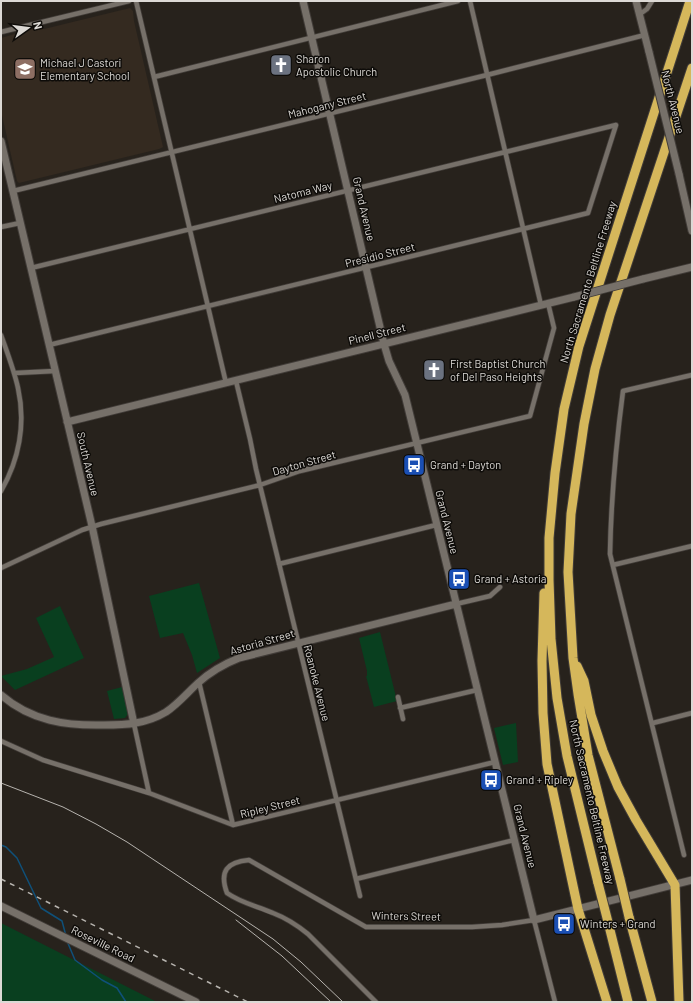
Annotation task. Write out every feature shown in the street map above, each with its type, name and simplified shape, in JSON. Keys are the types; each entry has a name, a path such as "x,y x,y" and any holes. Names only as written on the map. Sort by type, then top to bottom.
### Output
{"highway":[{"name":"North Sacramento Beltline Freeway","path":"628,1002 567,756 557,698 551,639 549,580 550,538 555,473 564,409 579,346 690,1"},
{"name":"North Sacramento Beltline Freeway","path":"652,1002 588,755 573,658 568,572 571,514 584,424 595,370 610,315 692,68"},
{"path":"550,538 545,572 542,661 543,713 547,764 578,909 607,1002"},
{"path":"573,658 584,682 591,715 603,751 618,787 675,885 678,1002"}],"street":[{"path":"1,32 128,1"},
{"path":"136,1 226,383"},
{"name":"Grand Avenue","path":"303,1 384,344 405,395 555,1002"},
{"path":"154,77 458,1"},
{"path":"470,1 523,229 545,304"},
{"name":"North Avenue","path":"636,1 692,231"},
{"path":"640,14 647,9 652,1"},
{"name":"Mahogany Street","path":"13,192 645,35"},
{"name":"Presidio Street","path":"49,345 588,213 616,125 580,134"},
{"name":"Natoma Way","path":"31,268 580,134"},
{"name":"South Avenue","path":"1,141 92,526 149,793"},
{"path":"1,227 20,223"},
{"name":"Pinell Street","path":"67,422 692,267"},
{"name":"Dayton Street","path":"1,568 92,526 260,485 300,471 530,416 554,328 545,304"},
{"path":"1,335 14,373 22,412 20,437 13,466 1,492"},
{"path":"14,373 55,371"},
{"path":"684,855 653,723 610,554 612,499 618,427 623,391 692,374"},
{"name":"Roanoke Avenue","path":"236,381 360,896"},
{"path":"279,564 436,525"},
{"path":"613,565 692,546"},
{"name":"Astoria Street","path":"1,695 26,712 39,718 57,723 84,726 134,724 156,717 165,712 181,701 209,674 231,661 252,654 490,596 500,587"},
{"path":"199,682 233,825"},
{"path":"400,708 477,690"},
{"path":"398,697 403,719"},
{"path":"653,723 692,714"},
{"name":"Ripley Street","path":"1,741 9,746 43,760 149,793 233,825 495,762"},
{"path":"356,879 514,840"},
{"name":"Winters Street","path":"376,1002 308,934 297,925 284,917 249,905 227,893 223,883 224,873 228,867 237,861 249,860 366,927 472,927 506,925 534,920 692,880"},
{"name":"Roseville Road","path":"1,906 196,1002"}],"shaded area":[{"path":"130,8 133,11 163,147 19,183 17,181 1,111 1,38 39,27 44,29"}],"green space":[{"path":"199,583 220,658 197,673 192,655 183,633 160,638 149,596"},
{"path":"60,606 84,658 15,690 1,676 27,669 54,657 36,618"},
{"path":"380,632 397,701 374,707 366,676 367,671 359,638"},
{"path":"122,687 128,714 125,718 114,719 107,691"},
{"path":"516,723 518,762 503,765 494,728"},
{"path":"1,923 157,1002 1,1002"}],"waterway":[{"path":"1,845 6,847 17,858 41,908 62,921 66,936"},
{"path":"67,941 75,960 102,980 117,988 126,1002"}],"tram line":[{"path":"1,783 63,807 127,842 273,939 301,962 343,1002"},
{"path":"236,920 282,956 331,1002"}],"railway":[{"path":"1,879 248,1002"}],"place":[{"name":"Sharon Apostolic Church","path":"281,65"},
{"name":"Michael J Castori Elementary School","path":"25,69"},
{"name":"First Baptist Church of Del Paso Heights","path":"434,370"},
{"name":"Grand + Dayton","path":"414,465"},
{"name":"Grand + Astoria","path":"459,579"},
{"name":"Grand + Ripley","path":"491,780"},
{"name":"Winters + Grand","path":"564,924"}]}
